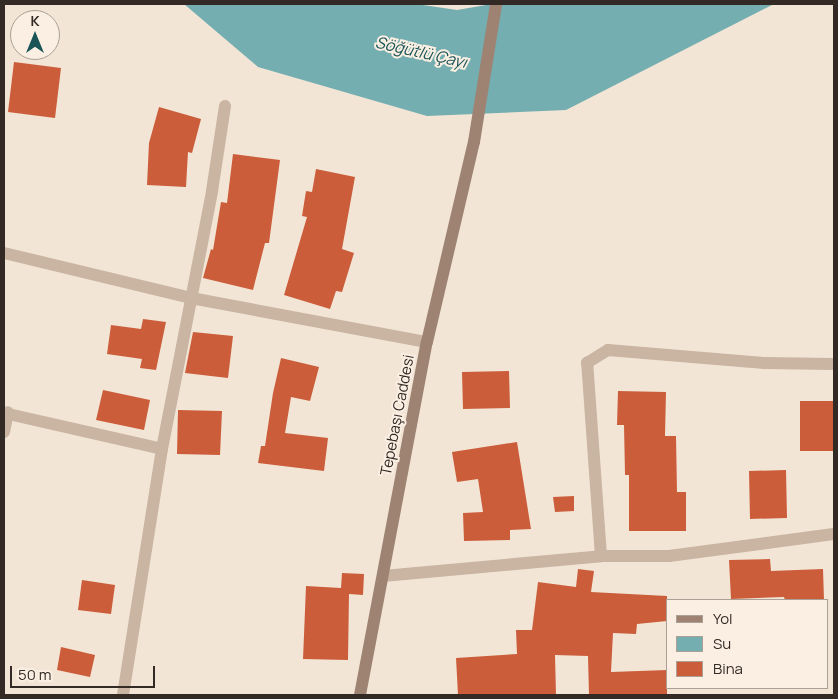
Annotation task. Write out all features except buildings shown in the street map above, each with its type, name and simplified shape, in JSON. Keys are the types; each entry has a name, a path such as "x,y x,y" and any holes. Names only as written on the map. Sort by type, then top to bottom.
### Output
{"main road":[{"name":"Tepebaşı Caddesi","path":"360,695 427,342 474,142 496,4"}],"street":[{"path":"123,695 162,449 212,191 225,106"},
{"path":"4,253 192,298 427,342"},
{"path":"601,556 588,363 608,350 764,363 834,364"},
{"path":"4,432 6,412 162,449"},
{"path":"383,576 601,556 669,556 834,534"}],"water":[{"name":"Söğütlü Çayı","path":"184,4 416,4 457,10 492,4 774,4 566,110 427,116 258,67"}]}
